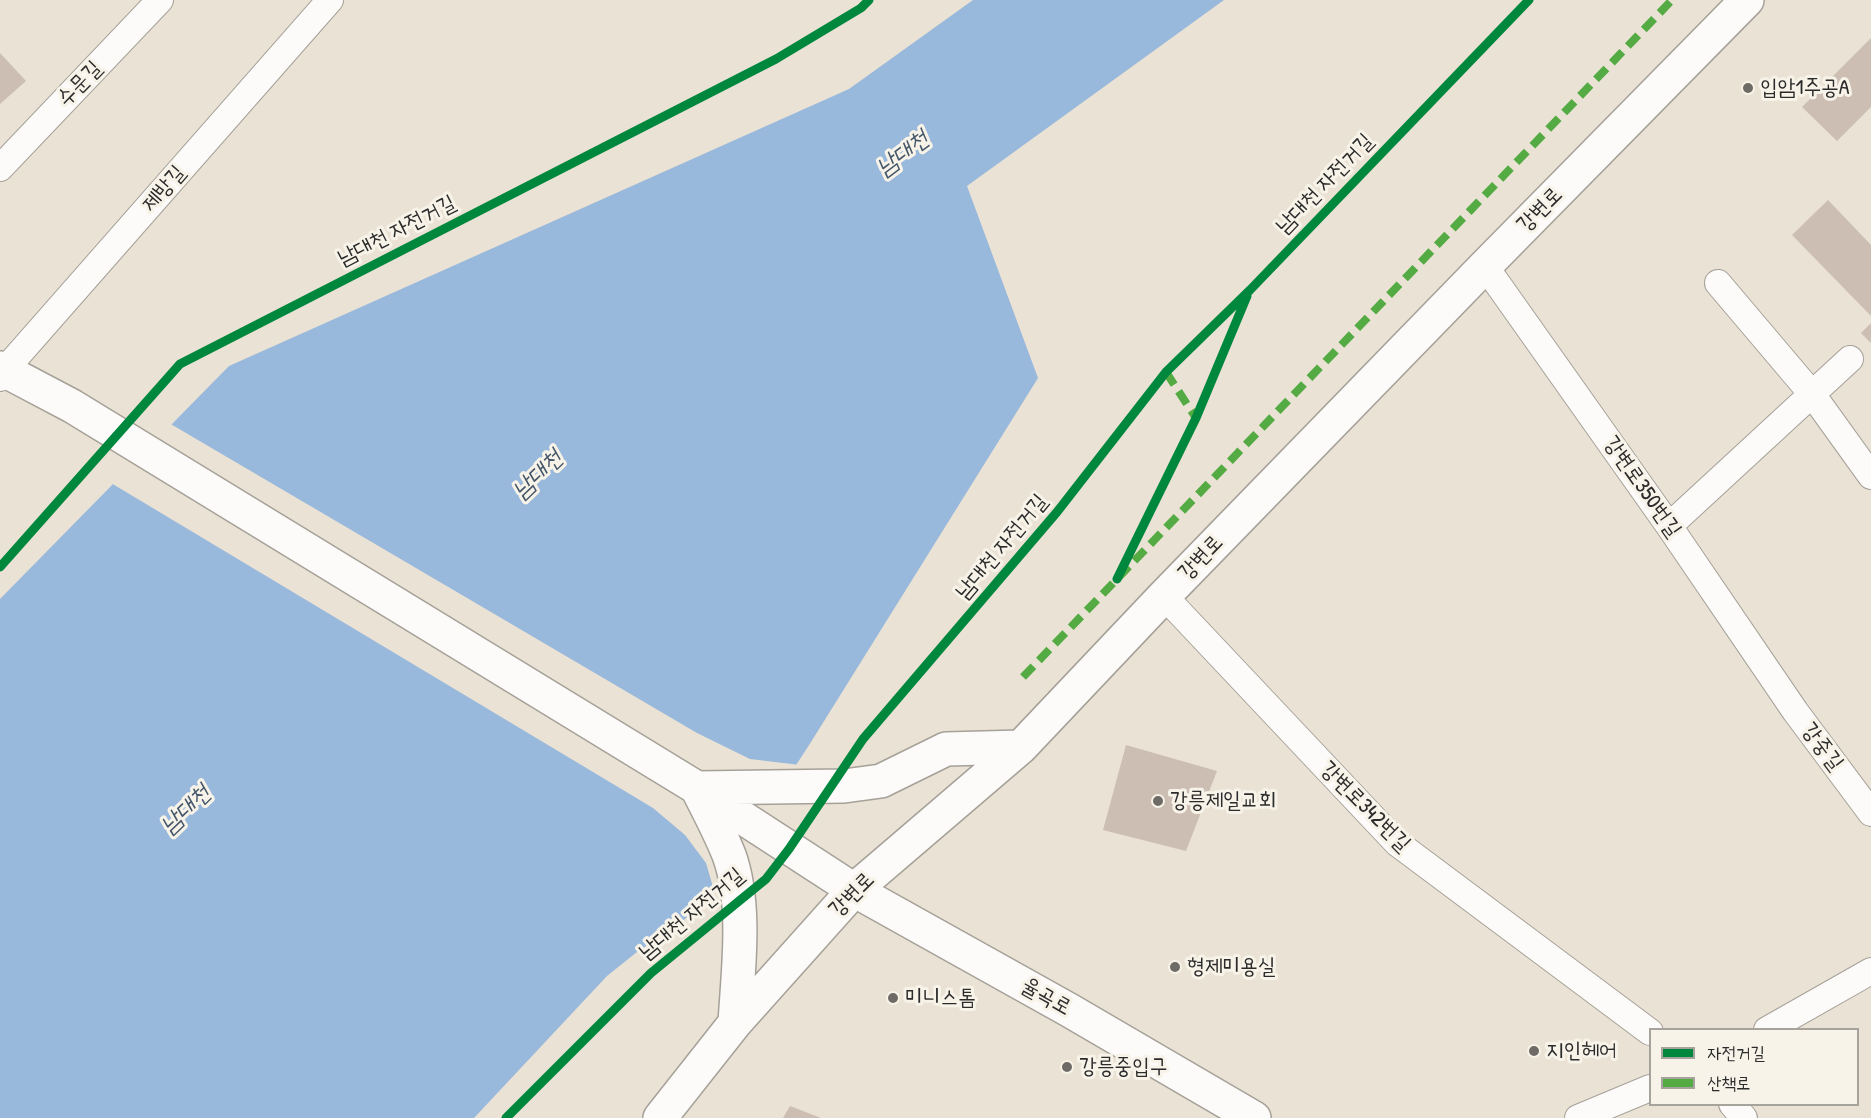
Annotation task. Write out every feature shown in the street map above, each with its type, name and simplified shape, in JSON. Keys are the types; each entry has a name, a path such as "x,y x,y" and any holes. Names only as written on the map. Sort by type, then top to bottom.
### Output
{"street":[{"name":"수문길","path":"0,168 160,0"},
{"name":"제방길","path":"1,372 330,0"},
{"name":"강변로","path":"660,1118 846,884 1021,747 1164,596 1747,0"},
{"name":"강변로350번길","path":"1485,266 1669,526 1795,711"},
{"path":"1718,283 1812,394 1871,476"},
{"path":"1669,526 1850,359"},
{"name":"율곡로","path":"1,372 72,406 697,788 846,884 1254,1118"},
{"name":"강변로342번길","path":"1164,596 1396,843 1649,1031"},
{"name":"강중길","path":"1795,711 1871,813"},
{"path":"735,1023 741,934 736,887 729,856 697,788 844,786 881,781 946,749 1021,747"},
{"path":"1769,1028 1871,971"},
{"path":"1578,1118 1649,1088"},
{"path":"1734,1106 1744,1118"}],"water":[{"name":"남대천","path":"973,0 1224,0 967,186 1038,378 811,742 717,887 696,910 675,927 637,952 607,976 474,1118 0,1118 0,599 229,366 849,89"}],"pier":[{"path":"169,423 697,733 750,759 800,765 720,889 715,894 706,863 685,835 653,808 111,483"}],"building":[{"path":"1871,38 1871,107 1837,141 1802,107"},
{"path":"0,53 26,81 0,104"},
{"path":"1828,200 1871,245 1871,316 1792,235"},
{"path":"1871,323 1871,343 1861,333"},
{"name":"강릉제일교회","path":"1126,745 1217,771 1186,851 1103,830"},
{"path":"790,1106 821,1118 783,1118"}],"marked path":[{"path":"1023,677 1672,0"},
{"path":"1166,372 1196,418"}],"cycle path":[{"name":"남대천 자전거길","path":"0,567 180,364 776,59 861,8 869,0"},
{"name":"남대천 자전거길","path":"506,1118 651,973 766,879 789,849 863,739 1057,512 1166,372 1250,290 1529,0"},
{"path":"1117,579 1196,418 1247,296"}],"place":[{"name":"입암1주공A","path":"1748,88"},
{"name":"강릉제일교회","path":"1158,801"},
{"name":"형제미용실","path":"1175,967"},
{"name":"미니스톰","path":"893,998"},
{"name":"지인헤어","path":"1534,1051"},
{"name":"강릉중입구","path":"1067,1067"}]}
